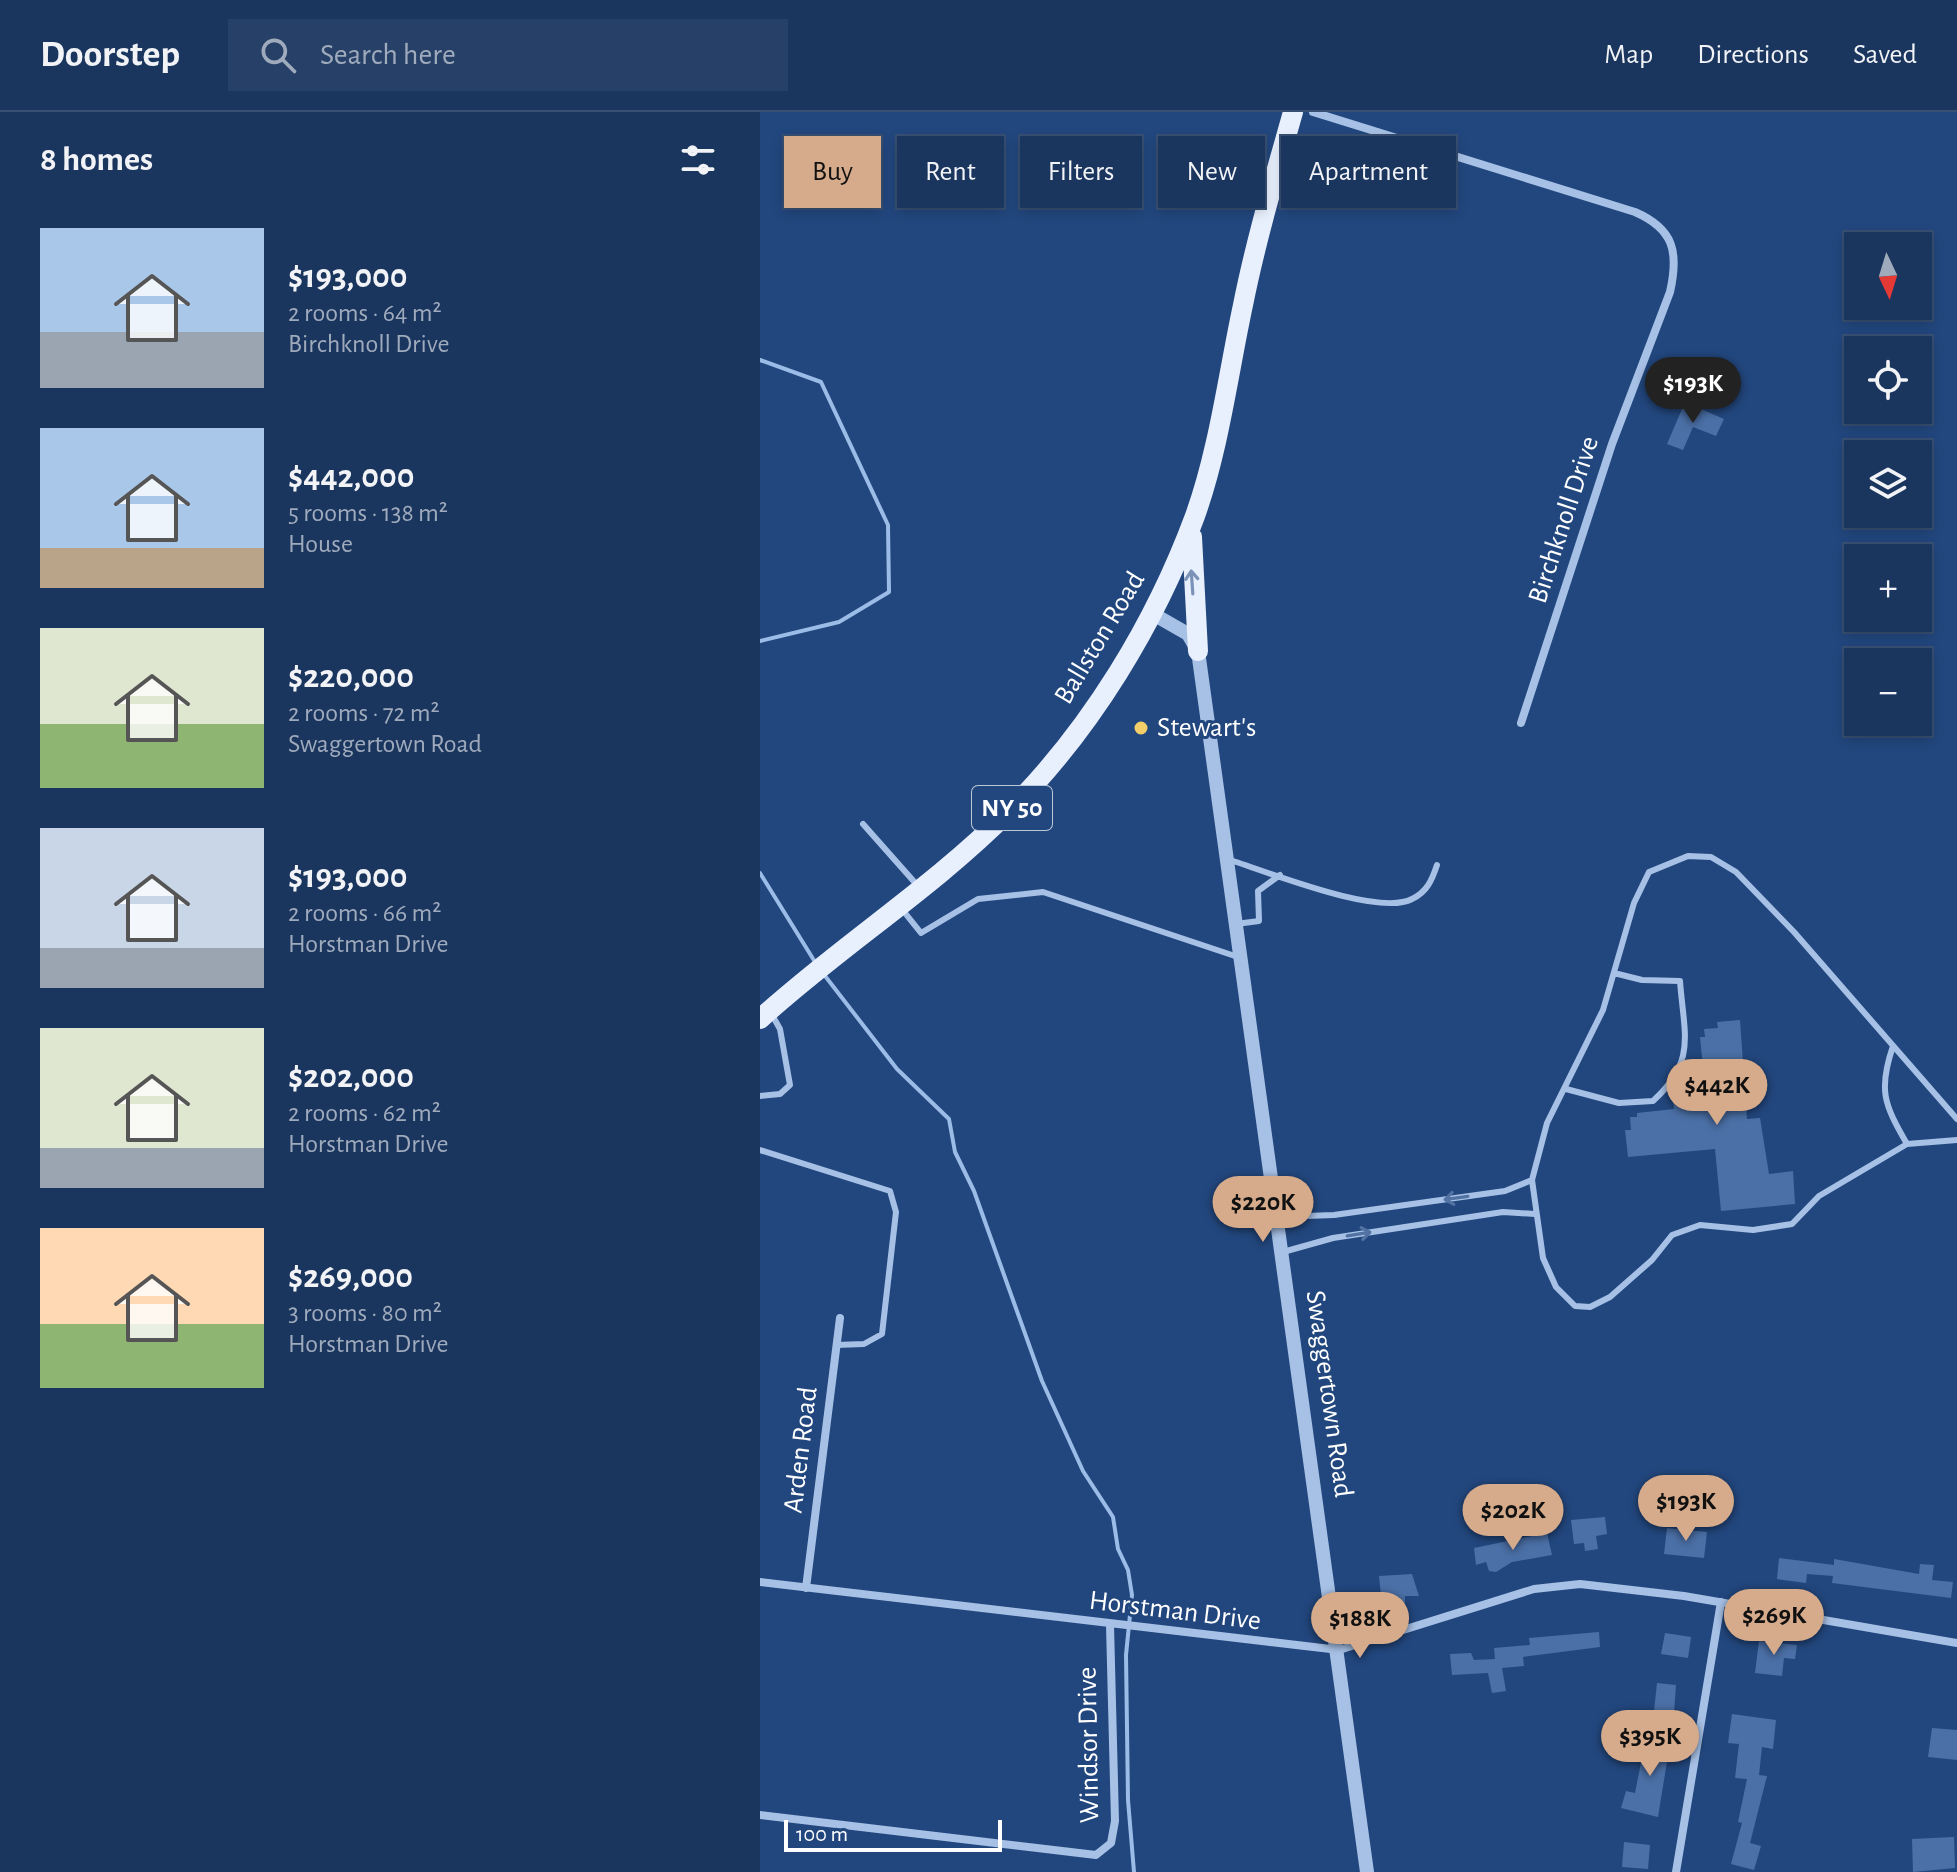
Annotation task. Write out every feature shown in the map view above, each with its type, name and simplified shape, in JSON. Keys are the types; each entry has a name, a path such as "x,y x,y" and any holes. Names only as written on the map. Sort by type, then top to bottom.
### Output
{"main road":[{"name":"Ballston Road","path":"765,1015 818,967 923,890 1041,777 1107,687 1153,614 1196,513 1225,401 1247,288 1293,112"},
{"path":"1196,513 1190,549 1198,651"}],"street":[{"name":"Birchknoll Drive","path":"1313,112 1635,212 1654,220 1671,240 1675,269 1670,292 1612,444 1521,723"},
{"path":"1153,614 1188,634 1198,651"},
{"name":"Swaggertown Road","path":"1198,651 1339,1650 1367,1872"},
{"name":"Arden Road","path":"806,1588 840,1318"},
{"name":"Horstman Drive","path":"760,1582 1339,1650 1549,1587 1580,1584 1622,1586 1957,1643"},
{"path":"1676,1872 1721,1602"},
{"name":"Windsor Drive","path":"760,1815 1096,1855 1111,1843 1115,1821 1110,1625"}],"lane":[{"path":"863,824 923,890"},
{"path":"1957,1119 1736,872 1711,857 1688,856 1649,872 1634,903 1603,1010 1547,1123 1532,1180 1543,1258 1556,1287 1575,1306 1590,1307 1610,1297 1652,1260 1672,1235 1700,1225 1753,1230 1792,1224 1819,1196 1907,1144 1957,1140"},
{"path":"1227,859 1350,898 1380,903 1409,902 1431,883 1437,865"},
{"path":"1236,924 1259,921 1258,891 1280,875"},
{"path":"901,908 921,933 978,899 1043,892 1241,958"},
{"path":"1566,1089 1619,1103 1653,1101 1682,1068 1685,1050 1680,981 1642,980 1614,973"},
{"path":"760,1096 780,1094 790,1085 780,1029 765,1015"},
{"path":"1893,1046 1882,1079 1890,1116 1907,1144"},
{"path":"760,1150 890,1191 896,1212 882,1334 864,1344 836,1345"},
{"path":"1278,1217 1334,1215 1505,1191 1532,1180"},
{"path":"1283,1252 1333,1238 1503,1212 1535,1214"}],"building":[{"path":"1685,402 1724,419 1716,436 1693,427 1683,450 1667,444"},
{"path":"1740,1020 1747,1119 1760,1118 1769,1174 1793,1171 1795,1204 1721,1211 1715,1149 1628,1157 1625,1130 1631,1130 1630,1117 1637,1117 1637,1113 1674,1109 1672,1090 1681,1077 1706,1098 1700,1037 1705,1037 1704,1029 1718,1028 1717,1022"},
{"path":"1605,1517 1607,1534 1596,1536 1598,1549 1585,1551 1584,1543 1574,1544 1571,1520"},
{"path":"1667,1528 1707,1532 1704,1558 1664,1554"},
{"path":"1547,1533 1552,1555 1512,1562 1496,1572 1489,1571 1486,1562 1476,1565 1474,1548"},
{"path":"1779,1558 1834,1565 1834,1559 1919,1574 1920,1564 1934,1565 1932,1580 1953,1582 1951,1598 1832,1583 1833,1576 1807,1574 1806,1583 1777,1579"},
{"path":"1412,1574 1419,1596 1405,1596 1405,1603 1382,1605 1379,1576"},
{"path":"1599,1632 1600,1647 1523,1657 1524,1666 1502,1668 1506,1691 1492,1693 1488,1673 1452,1675 1450,1654 1471,1653 1474,1660 1495,1659 1494,1648 1530,1645 1529,1638"},
{"path":"1665,1633 1691,1637 1688,1658 1661,1654"},
{"path":"1759,1641 1797,1645 1795,1659 1784,1658 1782,1676 1755,1673"},
{"path":"1657,1683 1676,1685 1674,1713 1654,1711"},
{"path":"1732,1714 1776,1720 1773,1749 1762,1747 1759,1775 1767,1776 1750,1843 1761,1846 1754,1870 1731,1864 1742,1823 1738,1822 1747,1779 1735,1778 1739,1744 1728,1743"},
{"path":"1932,1728 1957,1730 1957,1760 1928,1757"},
{"path":"1647,1732 1662,1735 1660,1741 1670,1743 1658,1817 1621,1808 1626,1791 1635,1793"},
{"path":"1954,1837 1955,1868 1913,1872 1912,1839"},
{"path":"1624,1842 1650,1845 1648,1869 1622,1867"}],"waterway":[{"path":"760,360 821,382 888,525 889,592 839,622 760,641"},
{"path":"760,873 815,962"},
{"path":"822,972 897,1069 949,1119 955,1152 974,1191 1042,1381 1083,1471 1113,1517 1118,1549 1128,1570 1132,1595 1126,1655 1128,1800 1134,1872"}],"place":[{"name":"Stewart's","path":"1141,728"}]}
